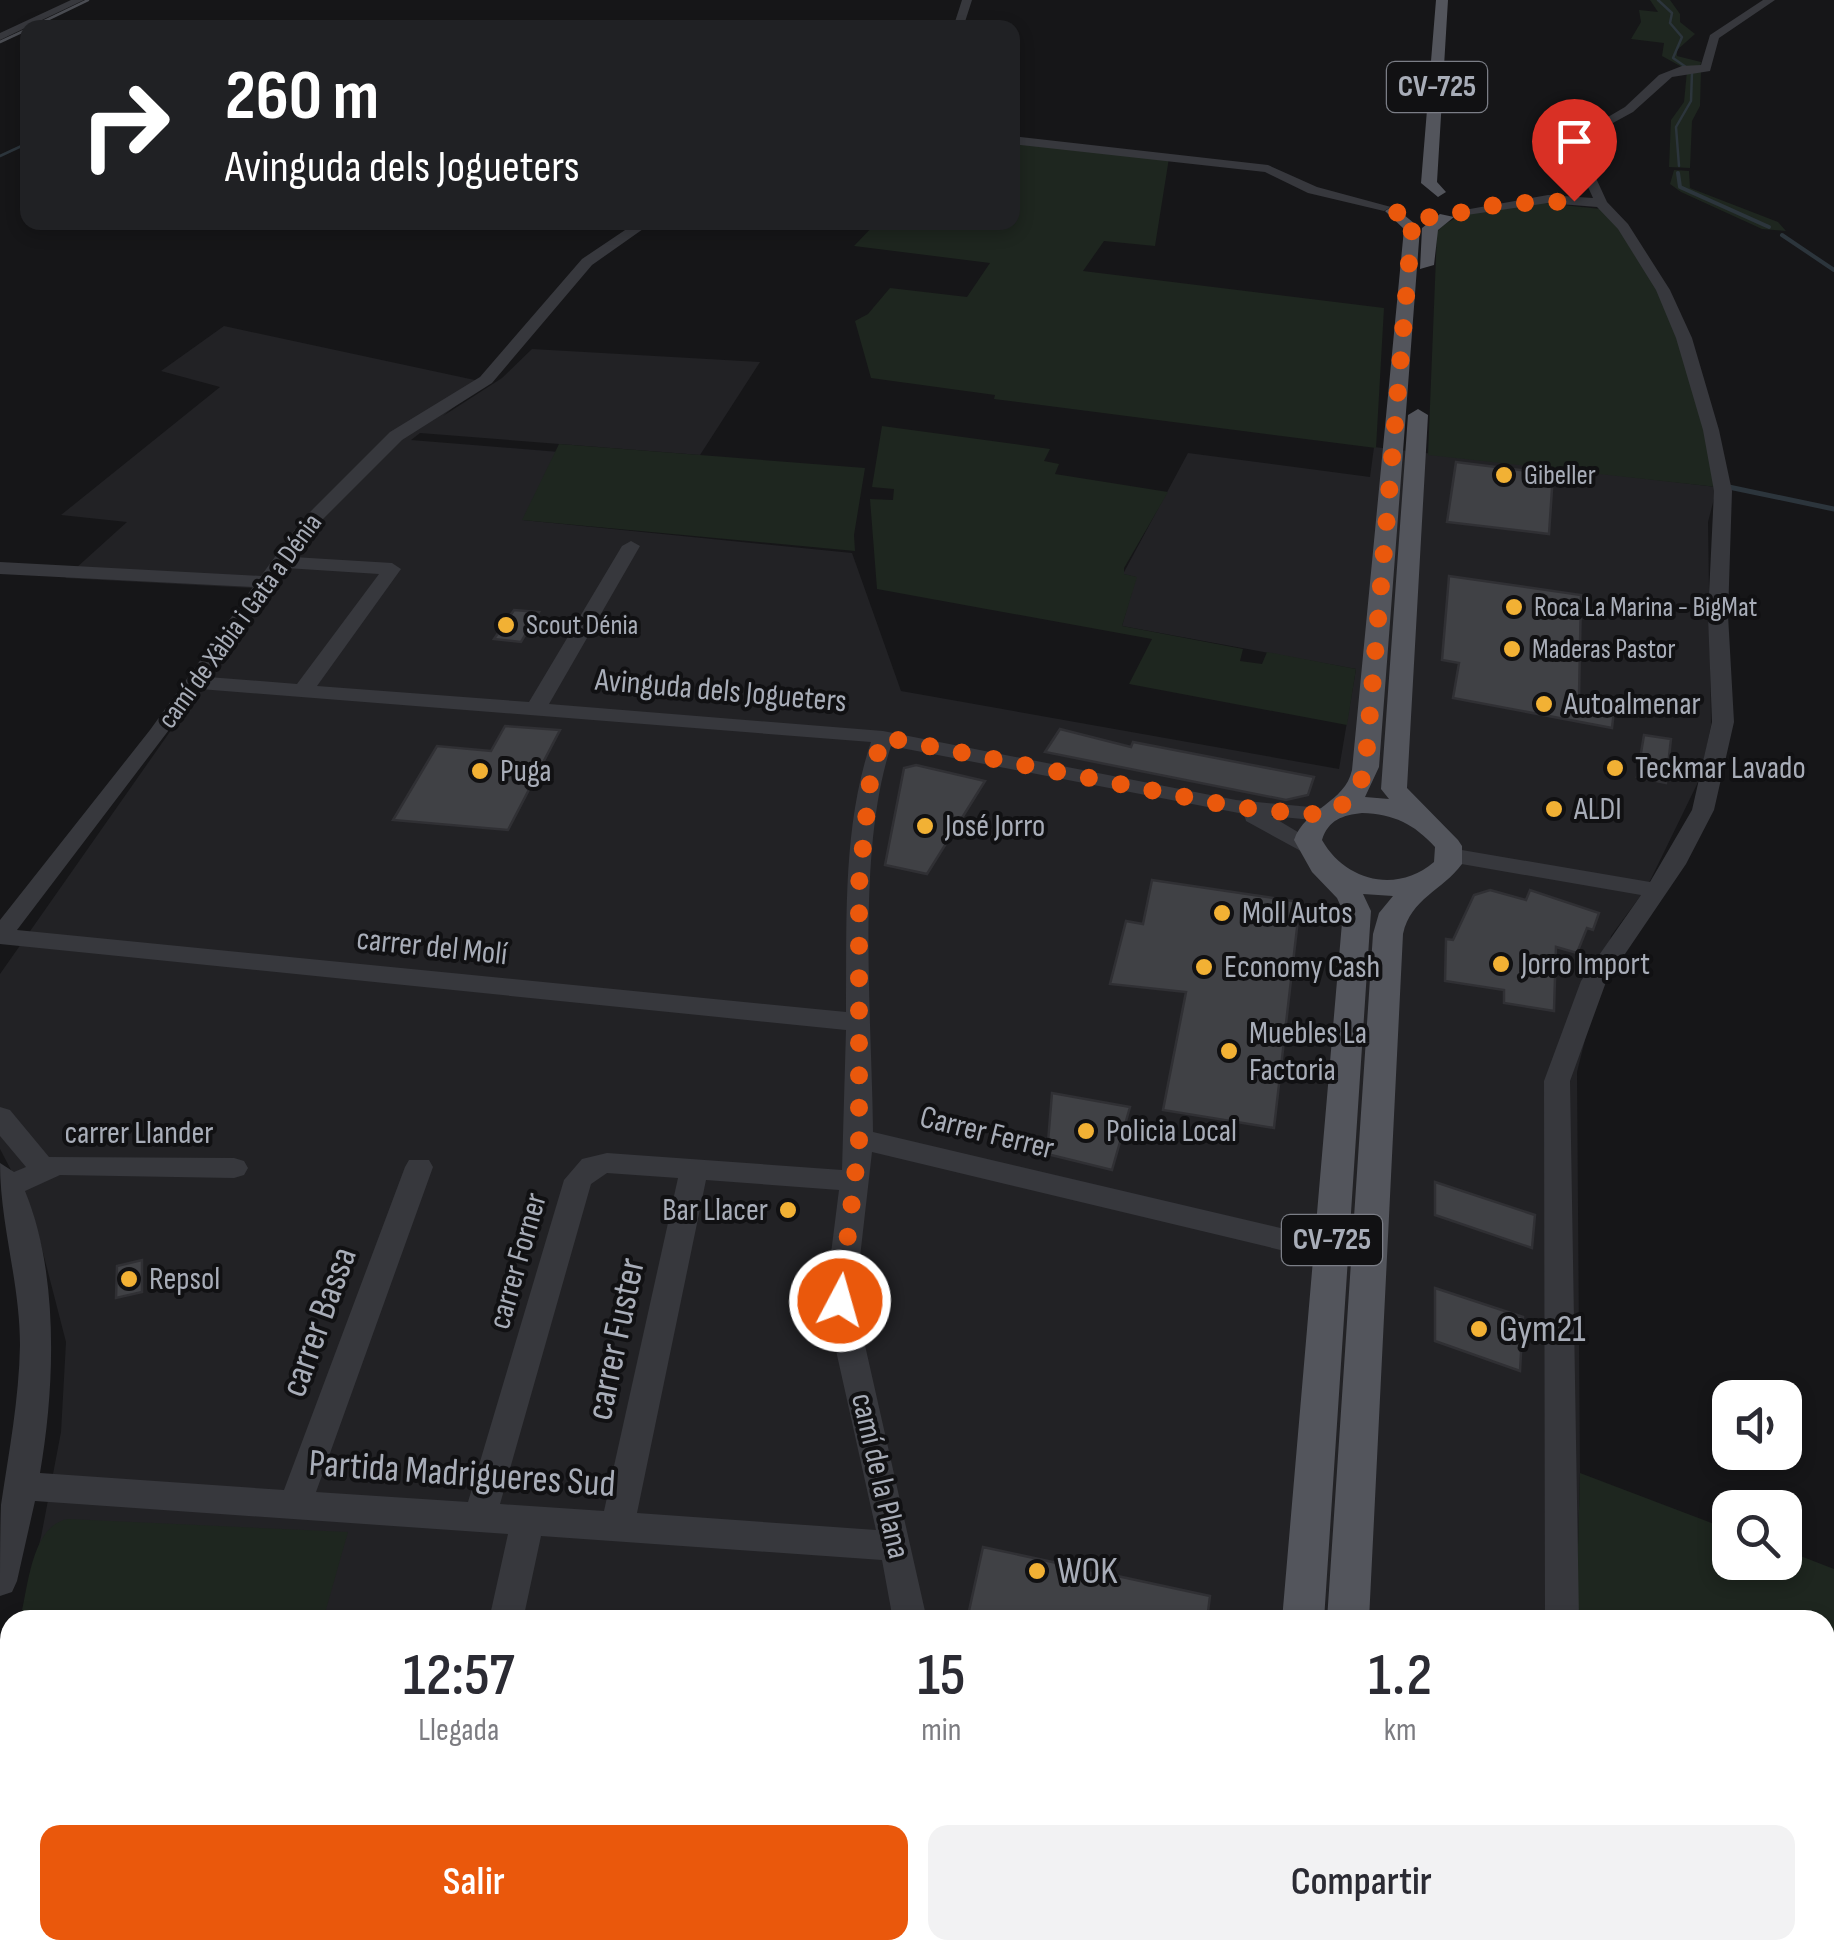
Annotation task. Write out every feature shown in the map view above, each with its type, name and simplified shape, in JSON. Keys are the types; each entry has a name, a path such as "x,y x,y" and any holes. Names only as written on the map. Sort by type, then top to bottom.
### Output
{"main road":[{"name":"CV-725","path":"1430,0 1413,186 1449,205"},
{"name":"CV-725","path":"1442,0 1429,183 1449,205"},
{"path":"1389,202 1412,216 1449,205"},
{"path":"1389,202 1412,228 1365,770 1358,789 1309,830 1319,860 1372,888 1419,886"},
{"path":"1421,362 1428,234 1449,205"},
{"path":"1418,399 1394,789 1419,817 1440,832 1450,855"},
{"path":"1331,811 1370,804 1419,817"},
{"name":"CV-725","path":"1349,1610 1388,934 1393,913 1419,886 1445,870 1450,855"},
{"name":"CV-725","path":"1304,1610 1357,911 1350,895 1319,860"}],"street":[{"path":"36,20 79,0"},
{"path":"1562,1610 1557,1081 1594,981 1674,864 1703,810 1723,722 1718,640 1722,486 1711,430 1684,338 1663,290 1623,227 1601,203 1578,152 1582,140 1596,125 1636,105 1668,74 1706,69 1714,36 1770,0"},
{"path":"1020,141 1268,169 1330,195 1389,202"},
{"path":"1449,205 1548,199 1601,203"},
{"name":"camí de Xàbia i Gata a Dénia","path":"0,936 194,682 307,526 396,436 486,380 587,262 635,230"},
{"path":"536,708 631,546"},
{"path":"280,562 392,569 304,690"},
{"path":"0,568 266,582"},
{"name":"Avinguda dels Jogueters","path":"194,682 883,737 1236,807 1331,811"},
{"name":"camí de la Plana","path":"883,737 871,773 859,884 859,1142 840,1301 908,1610"},
{"name":"Avinguda dels Jogueters","path":"1236,807 1289,834 1319,860"},
{"path":"1450,855 1654,890"},
{"name":"carrer del Molí","path":"0,936 857,1022"},
{"name":"carrer Llander","path":"0,1117 44,1170"},
{"name":"Carrer Ferrer","path":"859,1142 892,1146 1331,1251"},
{"name":"carrer Forner","path":"480,1518 578,1180 592,1166 607,1163 854,1181"},
{"name":"carrer Llander","path":"5,1179 58,1164 234,1168"},
{"name":"carrer Bassa","path":"295,1505 419,1167"},
{"name":"carrer Fuster","path":"617,1527 694,1168"},
{"path":"0,1581 34,1418 38,1328 24,1240 5,1179"},
{"name":"Partida Madrigueres Sud","path":"22,1486 896,1546"},
{"path":"508,1610 528,1521"}],"shaded area":[{"path":"1650,0 1670,0 1680,14 1680,22 1695,34 1677,50 1677,56 1701,62 1700,67 1682,67 1662,56 1664,43 1631,39 1641,22 1639,10 1658,12"},
{"path":"1701,70 1700,106 1692,121 1690,168 1669,167 1671,120 1684,102 1687,71"},
{"path":"1020,143 1169,158 1155,246 1104,241 1083,271 1384,308 1376,448 994,399 995,395 871,378 855,321 868,314 890,288 967,297 990,263 854,246 869,230 1020,230"},
{"path":"1674,170 1689,171 1690,188 1778,222 1786,231 1762,229 1681,192 1670,184"},
{"path":"1543,203 1601,209 1617,225 1659,289 1693,384 1717,487 1428,455 1437,232 1471,213"},
{"path":"224,326 484,382 443,416 502,378 532,349 760,362 700,455 420,433 411,440 559,452 523,520 852,553 901,691 1339,769 1356,669 1122,626 1136,577 1123,574 1188,453 1370,477 1374,447 1717,487 1708,522 1711,725 1701,776 1647,887 1611,936 1577,1072 1580,1473 1576,1610 23,1610 61,1432 66,1342 32,1210 0,1149 0,974 270,589 65,578 127,522 61,515 220,387 161,371"},
{"path":"882,426 1050,449 1044,461 1059,464 1055,474 1168,492 1124,568 1124,574 1137,577 1122,626 1243,649 1240,661 1262,664 1267,652 1356,669 1347,725 1129,684 1152,639 877,589 870,499 893,500 894,489 872,487"},
{"path":"559,444 865,468 855,551 522,520"},
{"path":"1580,1473 1712,1523 1712,1580 1802,1580 1802,1557 1834,1569 1834,1610 1576,1610"},
{"path":"68,1519 348,1532 326,1610 22,1610 33,1560 46,1533"}],"building":[{"path":"1456,462 1553,474 1549,534 1447,522"},
{"path":"1449,576 1581,595 1579,698 1599,702 1614,711 1612,728 1453,698 1459,663 1442,660"},
{"path":"514,610 539,612 521,642 494,639"},
{"name":"Puga","path":"505,726 560,730 508,830 393,820 437,746 491,751"},
{"path":"1060,729 1131,747 1133,742 1314,777 1308,795 1286,800 1045,752"},
{"path":"1644,735 1671,739 1666,783 1637,777"},
{"name":"José Jorro","path":"916,765 985,781 927,874 885,865 904,768"},
{"path":"1152,880 1300,902 1274,1128 1163,1110 1186,992 1110,984 1126,921 1143,924"},
{"path":"1490,890 1526,900 1530,890 1599,913 1593,930 1587,928 1577,953 1556,947 1554,1011 1504,1003 1504,990 1445,981 1446,939 1453,940 1474,895"},
{"name":"Policia Local","path":"1052,1093 1130,1107 1112,1170 1047,1154"},
{"path":"1435,1182 1535,1215 1532,1248 1435,1215"},
{"name":"Repsol","path":"142,1260 142,1292 116,1298 117,1266"},
{"name":"Gym21","path":"1435,1288 1523,1317 1520,1371 1435,1341"},
{"name":"WOK","path":"983,1547 1210,1596 1208,1610 969,1610"}],"waterway":[{"path":"1658,0 1672,13 1670,23 1682,37 1673,58 1686,67"},
{"path":"1679,166 1676,127 1691,101 1692,72"},
{"path":"0,156 20,147"},
{"path":"1678,173 1680,187 1769,227"},
{"path":"1782,235 1834,270"},
{"path":"1724,486 1834,509"}],"tram line":[{"path":"47,20 88,0"},
{"path":"0,42 20,33"}],"place":[{"name":"Gibeller","path":"1504,475"},
{"name":"Roca La Marina - BigMat","path":"1514,607"},
{"name":"Scout Dénia","path":"506,625"},
{"name":"Maderas Pastor","path":"1512,649"},
{"name":"Autoalmenar","path":"1544,704"},
{"name":"Teckmar Lavado","path":"1615,768"},
{"name":"Puga","path":"480,771"},
{"name":"ALDI","path":"1554,809"},
{"name":"José Jorro","path":"925,826"},
{"name":"Moll Autos","path":"1222,913"},
{"name":"Jorro Import","path":"1501,964"},
{"name":"Economy Cash","path":"1204,967"},
{"name":"Muebles La Factoria","path":"1229,1051"},
{"name":"Policia Local","path":"1086,1131"},
{"name":"Bar Llacer","path":"788,1210"},
{"name":"Repsol","path":"129,1279"},
{"name":"Gym21","path":"1479,1329"},
{"name":"WOK","path":"1037,1571"}],"route":[{"path":"840,1301 859,1142 859,884 871,773 883,737 1236,807 1324,814 1339,808 1358,789 1365,770 1395,452 1412,228 1393,212 1435,218 1500,204 1548,199 1574,201"}]}
